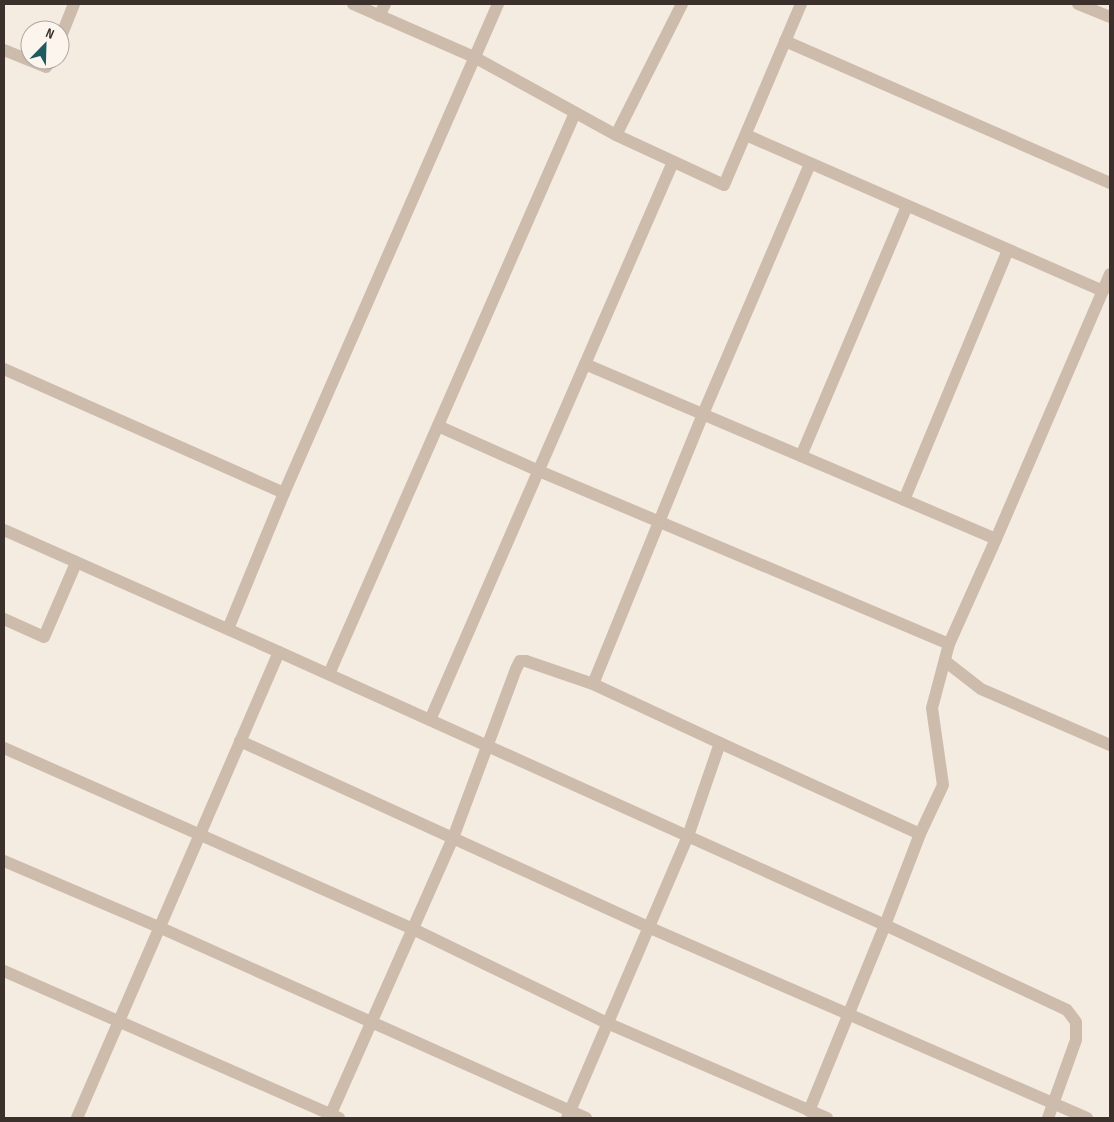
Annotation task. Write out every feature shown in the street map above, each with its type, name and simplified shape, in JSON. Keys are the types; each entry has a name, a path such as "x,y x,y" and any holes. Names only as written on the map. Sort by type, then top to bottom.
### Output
{"street":[{"path":"67,20 74,4"},
{"path":"353,4 474,58 616,135 724,185 801,4"},
{"path":"379,16 385,4"},
{"path":"228,629 284,493 498,4"},
{"path":"616,135 682,4"},
{"path":"1078,4 1110,17"},
{"path":"785,41 1110,183"},
{"path":"4,50 20,57"},
{"path":"329,674 575,113"},
{"path":"746,135 1103,291"},
{"path":"430,720 674,162"},
{"path":"593,684 703,414 810,164"},
{"path":"801,456 907,206"},
{"path":"904,500 1008,250"},
{"path":"809,1111 920,834 943,785 932,708 949,644 1110,274"},
{"path":"585,364 996,539"},
{"path":"4,369 284,493"},
{"path":"438,426 539,471 949,644"},
{"path":"4,530 688,836 1067,1010 1076,1022 1076,1040 1048,1118"},
{"path":"4,619 44,637 76,563"},
{"path":"79,1118 280,652"},
{"path":"945,660 981,688 1110,745"},
{"path":"4,972 333,1117 372,1022 453,838 520,661 526,661 593,684 920,834"},
{"path":"240,742 648,927 1087,1118"},
{"path":"568,1115 688,836 720,742"},
{"path":"4,748 413,929 607,1023 826,1118"},
{"path":"4,862 161,928 372,1022 568,1115 586,1118"}]}
